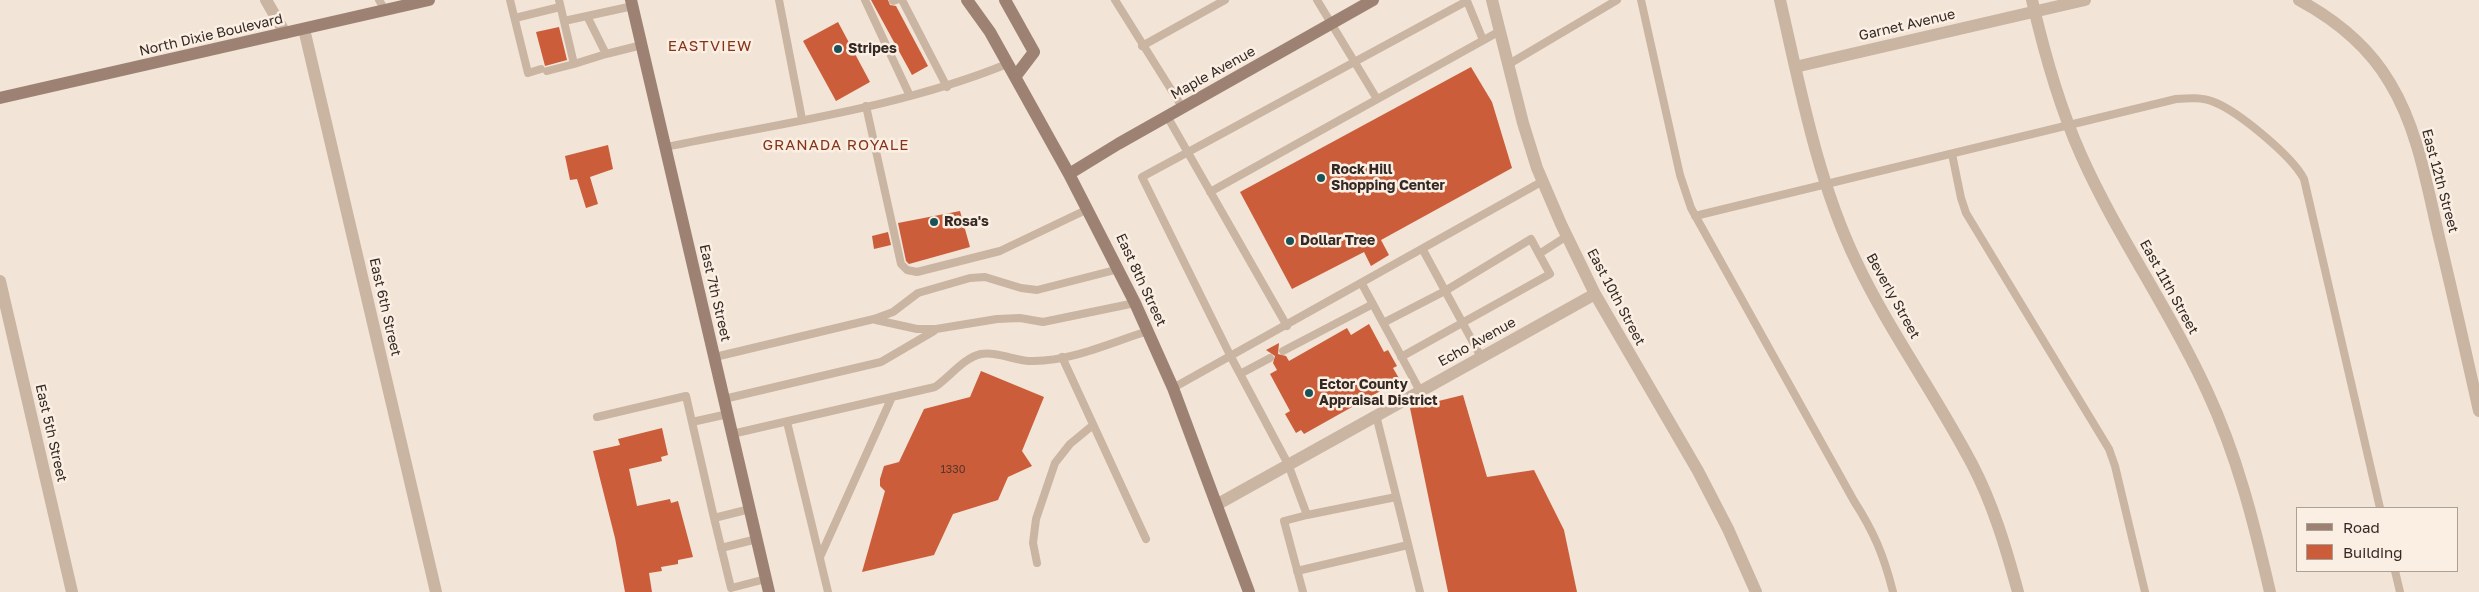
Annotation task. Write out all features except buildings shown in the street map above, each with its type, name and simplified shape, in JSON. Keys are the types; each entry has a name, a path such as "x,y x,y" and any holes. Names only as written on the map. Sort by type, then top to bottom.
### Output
{"main road":[{"name":"North Dixie Boulevard","path":"0,98 304,29 382,5 429,0"},
{"path":"1005,0 1034,52 1014,77"},
{"name":"Maple Avenue","path":"1070,174 1182,107 1373,0"},
{"name":"East 8th Street","path":"968,1 990,32 1070,174 1136,303 1174,388 1249,592"},
{"name":"East 7th Street","path":"632,3 768,586"}],"street":[{"path":"266,0 285,33"},
{"name":"East 10th Street","path":"1492,0 1523,123 1542,181 1595,294 1698,471 1728,529 1756,592"},
{"name":"Beverly Street","path":"1780,0 1795,67 1828,185 1855,260 1973,466 1993,512 2018,592"},
{"name":"Garnet Avenue","path":"1795,67 2033,5 2085,0"},
{"name":"East 12th Street","path":"2299,0 2339,25 2360,44 2390,83 2404,110 2416,143 2479,411"},
{"name":"East 11th Street","path":"2033,5 2051,74 2069,126 2104,201 2175,328 2207,391 2240,474 2270,592"},
{"name":"East 6th Street","path":"304,29 436,592"},
{"name":"East 5th Street","path":"0,281 72,592"},
{"name":"Echo Avenue","path":"1218,504 1595,294"}],"lane":[{"path":"510,0 528,73 574,64 642,45"},
{"path":"779,0 802,119"},
{"path":"902,0 909,22 922,48 947,86"},
{"path":"1116,0 1142,46 1182,107"},
{"path":"1142,46 1225,0"},
{"path":"1317,0 1377,99"},
{"path":"1508,64 1617,0"},
{"path":"1641,0 1685,194 1695,216 1872,530 1880,547 1893,592"},
{"path":"1306,515 1288,464 1231,358 1142,177 1467,1 1483,40"},
{"path":"564,21 632,3"},
{"path":"868,3 896,53 910,96"},
{"path":"515,18 560,4 574,64"},
{"path":"587,16 606,54"},
{"path":"1210,192 1500,31"},
{"path":"666,148 910,96 947,86 1007,64"},
{"path":"1695,216 2176,99 2200,98 2214,102 2277,146 2298,168 2304,179 2380,507"},
{"path":"866,106 902,264 907,270 917,272 1000,251 1088,209"},
{"path":"1167,116 1287,326"},
{"path":"1952,154 1966,213 2109,449 2115,466 2145,592"},
{"path":"1174,388 1423,250 1542,181"},
{"path":"1539,254 1567,236"},
{"path":"1382,323 1445,290 1531,239 1550,274 1401,357"},
{"path":"1423,250 1481,357"},
{"path":"714,357 874,319 893,312 918,292 970,278 985,277 1021,288 1036,290 1119,269"},
{"path":"1362,284 1420,391"},
{"path":"874,319 917,329 936,329 1020,318 1043,322 1136,303"},
{"path":"1283,351 1372,304"},
{"path":"724,399 881,362 936,329"},
{"path":"732,434 935,387 950,378 964,362 981,354 996,354 1016,360 1036,362 1062,357 1148,331"},
{"path":"1062,357 1146,539"},
{"path":"1240,374 1270,358"},
{"path":"597,417 686,396 731,588 768,586"},
{"path":"820,557 892,397"},
{"path":"692,422 728,414"},
{"path":"1376,415 1420,592"},
{"path":"786,422 828,592"},
{"path":"1038,563 1033,543 1036,519 1055,463 1070,444 1093,425"},
{"path":"1303,592 1284,521 1396,497"},
{"path":"714,518 750,510"},
{"path":"722,548 757,539"},
{"path":"1297,570 1408,545"},
{"path":"2395,572 2400,592"}],"place":[{"name":"Stripes","path":"838,49"},
{"name":"Rock Hill Shopping Center","path":"1321,178"},
{"name":"Rosa's","path":"934,222"},
{"name":"Dollar Tree","path":"1290,241"},
{"name":"Ector County Appraisal District","path":"1309,393"}],"district":[{"name":"EASTVIEW","path":"710,46"},
{"name":"GRANADA ROYALE","path":"836,145"}]}
